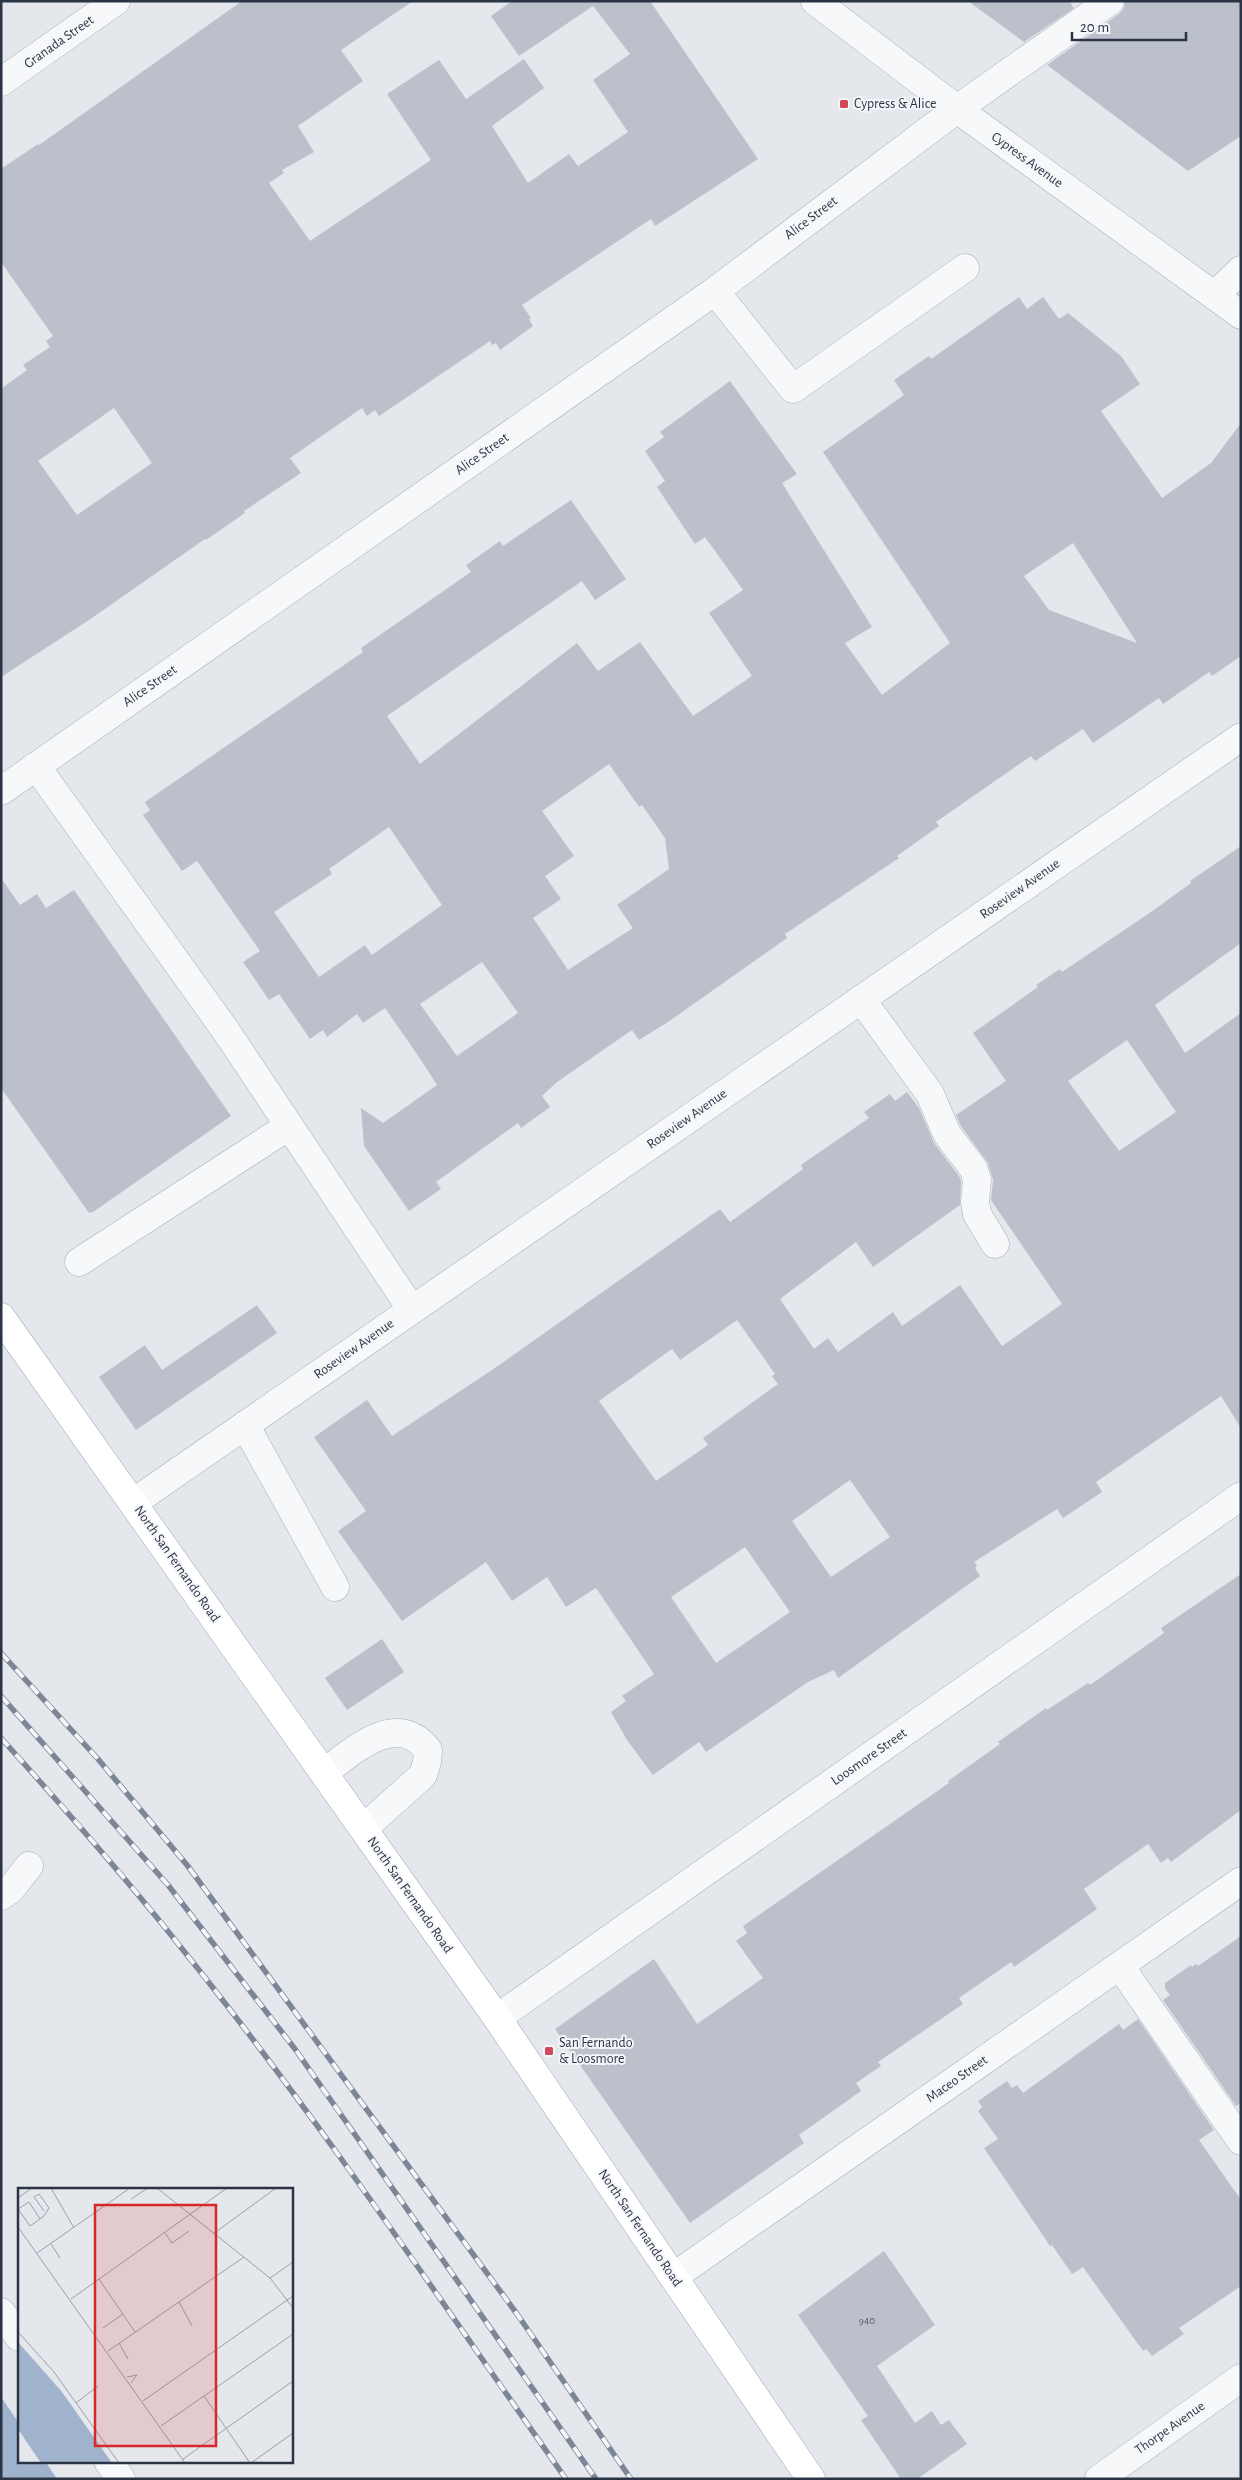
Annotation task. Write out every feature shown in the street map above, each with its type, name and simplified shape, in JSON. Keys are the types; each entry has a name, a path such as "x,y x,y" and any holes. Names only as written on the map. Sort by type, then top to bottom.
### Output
{"main road":[{"name":"North San Fernando Road","path":"1,1317 134,1502 497,2018 810,2479"}],"street":[{"name":"Granada Street","path":"1,82 116,1"},
{"name":"Cypress Avenue","path":"815,1 957,109 1241,315"},
{"name":"Alice Street","path":"1,791 714,291 957,109 1110,1"},
{"path":"714,291 793,388 965,268"},
{"path":"1215,295 1241,270"},
{"name":"Roseview Avenue","path":"134,1502 1241,737"},
{"path":"36,766 226,1031 412,1310"},
{"path":"861,999 930,1094 948,1134 973,1168 977,1179 975,1202 977,1214 995,1244"},
{"path":"79,1262 289,1126"},
{"path":"245,1424 335,1587"},
{"name":"Loosmore Street","path":"497,2018 1241,1496"},
{"path":"324,1773 374,1737 402,1735 415,1738 428,1750 423,1775 364,1828"},
{"path":"1,1896 10,1890 29,1866"},
{"name":"Maceo Street","path":"673,2277 1241,1881"},
{"path":"1120,1966 1241,2141"},
{"path":"1,2312 18,2336"},
{"name":"Thorpe Avenue","path":"1098,2479 1241,2378"},
{"path":"109,2462 121,2479"}],"water":[{"path":"1,2397 18,2422 18,2462 46,2462 57,2479 1,2479"}],"building":[{"path":"242,1 413,1 341,50 363,81 298,126 314,152 282,170 284,173 269,183 310,241 431,160 387,94 439,60 466,99 524,59 544,88 492,126 528,183 569,154 578,166 628,132 593,80 630,54 593,6 519,56 491,16 512,1 650,1 758,159 655,226 651,219 522,305 531,318 529,319 533,326 500,350 496,343 492,345 490,341 379,416 375,410 367,416 362,408 290,458 301,473 89,620 1,677 1,389 27,370 23,365 50,347 46,341 53,336 1,262 1,169 39,145","holes":["114,408 152,463 77,515 38,461"]},
{"path":"968,1 1069,1 1074,8 1024,42"},
{"path":"1125,1 1241,1 1241,136 1188,171 1047,65 1119,14 1124,8"},
{"path":"1019,297 1027,309 1043,297 1059,319 1068,313 1121,356 1140,384 1101,411 1162,498 1211,463 1241,423 1241,656 1212,676 1209,672 1163,704 1159,698 1093,743 1083,729 1035,761 1031,756 936,822 939,826 897,856 899,858 785,934 787,938 668,1022 639,1040 632,1030 557,1082 542,1096 550,1107 521,1128 518,1123 436,1182 441,1189 409,1211 364,1146 361,1108 383,1123 437,1085 423,1063 385,1008 363,1023 357,1014 327,1037 323,1030 310,1039 279,994 269,1000 243,962 260,951 197,861 182,871 143,815 150,810 145,802 363,652 361,648 471,572 466,565 500,541 503,546 571,500 626,579 595,600 582,581 387,716 420,764 577,643 598,671 640,642 693,716 752,676 709,613 743,590 705,537 695,544 657,487 665,481 645,451 664,437 660,432 730,381 797,474 782,483 872,627 845,643 882,695 950,643 823,452 904,395 894,380 929,356 931,359","holes":["1073,543 1137,643 1049,610 1024,576","609,764 639,807 642,805 665,838 669,869 617,905 633,928 568,970 533,918 561,899 545,876 574,856 542,811","389,827 442,905 372,955 365,945 319,977 274,912 332,874 329,869","482,962 518,1013 457,1056 420,1004"]},
{"path":"1241,846 1241,943 1155,1005 1185,1053 1241,1013 1241,1428 1221,1396 1096,1482 1102,1492 1063,1518 1057,1509 974,1562 980,1576 838,1678 834,1670 808,1682 706,1752 699,1742 653,1775 627,1740 611,1712 626,1701 622,1696 654,1674 596,1588 566,1607 547,1577 512,1601 486,1562 402,1621 338,1531 366,1511 314,1437 367,1400 392,1436 495,1368 720,1209 730,1222 803,1169 801,1165 869,1118 864,1112 890,1094 895,1101 907,1092 919,1108 934,1143 959,1176 961,1181 960,1205 873,1267 856,1242 780,1299 814,1349 828,1338 838,1352 893,1312 902,1326 960,1285 1002,1346 1062,1304 991,1200 993,1180 988,1163 961,1126 956,1115 1006,1081 973,1033 1038,987 1036,985 1060,969 1062,972 1151,912 1191,883 1190,881","holes":["1127,1040 1176,1112 1119,1151 1068,1081","737,1320 775,1374 772,1376 778,1384 703,1438 708,1445 656,1481 599,1401 672,1349 680,1360","850,1480 890,1537 831,1577 792,1521","745,1547 790,1612 716,1663 671,1597"]},
{"path":"1,878 20,905 37,894 46,908 74,890 231,1116 93,1212 89,1213 1,1088"},
{"path":"257,1305 277,1333 136,1430 99,1377 145,1345 162,1370"},
{"path":"1241,1574 1241,1810 1171,1862 1168,1858 1161,1863 1148,1844 1084,1889 1097,1909 1014,1967 1011,1962 959,1998 963,2004 878,2062 881,2066 856,2083 861,2091 799,2135 804,2143 690,2223 555,2029 654,1959 697,2024 763,1978 736,1941 747,1933 743,1926 949,1783 948,1781 1000,1744 998,1742 1046,1708 1047,1710 1088,1683 1090,1685 1164,1633 1161,1628"},
{"path":"382,1639 404,1672 347,1710 325,1678"},
{"path":"1241,1936 1241,2103 1236,2106 1163,2000 1170,1995 1165,1988 1165,1983 1191,1965 1192,1967 1196,1964 1198,1966"},
{"path":"1138,2019 1214,2130 1199,2140 1241,2200 1241,2286 1179,2328 1184,2334 1152,2356 1146,2349 1143,2351 1083,2267 1072,2274 1052,2245 1050,2246 984,2148 998,2139 978,2111 982,2107 978,2101 1007,2081 1012,2088 1017,2085 1023,2093 1119,2024 1123,2030"},
{"path":"884,2251 935,2325 877,2366 915,2423 932,2411 941,2425 949,2420 967,2444 917,2479 901,2479 861,2420 868,2416 798,2315"}],"railway":[{"path":"1,1653 98,1759 187,1865 517,2314 631,2479"},
{"path":"1,1696 168,1885 295,2049 596,2479"},
{"path":"1,1738 165,1927 286,2083 381,2214 566,2479"}],"place":[{"name":"Cypress & Alice","path":"844,104"},
{"name":"San Fernando & Loosmore","path":"549,2051"}]}
